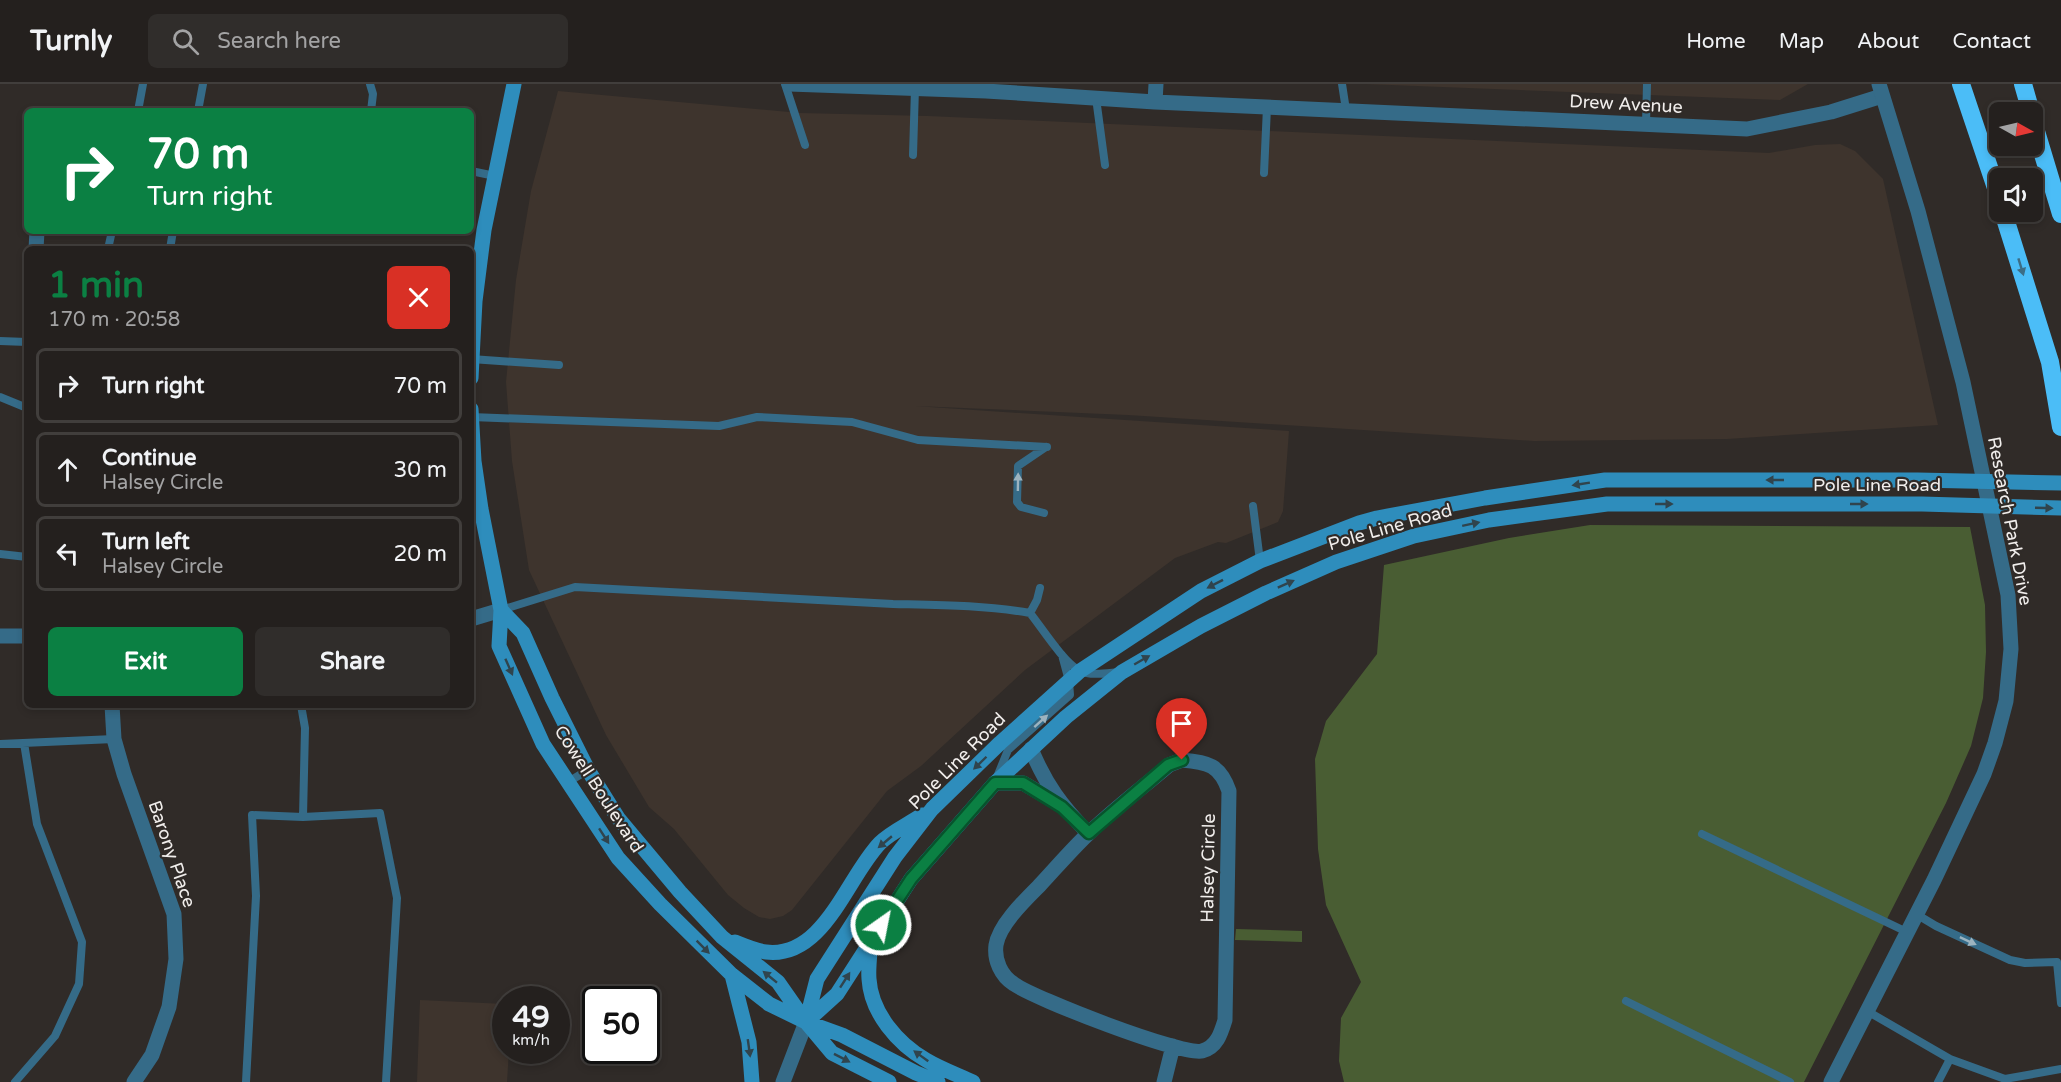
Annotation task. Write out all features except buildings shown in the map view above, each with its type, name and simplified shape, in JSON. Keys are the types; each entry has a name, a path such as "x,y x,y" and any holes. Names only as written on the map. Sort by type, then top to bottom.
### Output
{"highway":[{"path":"1962,84 1990,168"},
{"path":"2023,84 2028,102"},
{"path":"2043,154 2061,214"},
{"path":"2006,222 2050,362 2061,427"}],"main road":[{"path":"474,317 484,230 514,84"},
{"name":"Cowell Boulevard","path":"474,461 501,610 499,646 543,744 618,858 660,904 732,975 769,1004 806,1022 842,1035 938,1082"},
{"name":"Pole Line Road","path":"806,1022 817,979 896,857 933,809 1000,743 1075,676 1202,591 1260,561 1377,518 1485,498 1605,480 1918,480 2061,483"},
{"name":"Pole Line Road","path":"806,1022 837,994 911,879 995,783 1066,717 1122,672 1201,626 1266,592 1336,562 1414,536 1479,522 1606,504 1922,504 2061,508"},
{"name":"Cowell Boulevard","path":"501,610 523,633 588,770 618,819 722,937 778,982 806,1022 832,1053 889,1082"},
{"path":"722,937 767,952 787,951 803,945 818,931 881,843 933,809"},
{"path":"871,941 869,980 874,1002 884,1021 897,1037 925,1060 973,1082"},
{"path":"732,975 749,1042 752,1082"}],"street":[{"name":"Drew Avenue","path":"787,84 915,88 986,87 1155,102 1747,129 1831,112 1881,90"},
{"path":"1155,102 1156,84"},
{"name":"Research Park Drive","path":"1831,1082 1984,774 2006,701 2011,649 2008,595 1963,382 1918,211 1881,90"},
{"path":"474,618 501,610"},
{"path":"0,636 24,636"},
{"name":"Barony Place","path":"112,708 114,739 124,774 174,914 176,948 169,1007 152,1055 134,1082"},
{"path":"1031,749 1041,774 1062,807"},
{"name":"Halsey Circle","path":"1182,760 1209,764 1217,769 1224,778 1229,791 1225,1020 1222,1032 1209,1049 1200,1052 1173,1046 1100,1022 1015,985 1005,977 996,956 997,942 1020,906 1089,833 1168,765 1182,760"},
{"path":"995,783 1023,783 1062,807 1089,833"},
{"path":"783,1082 806,1022"},
{"path":"1164,1082 1173,1046"}],"lane":[{"path":"139,108 143,84"},
{"path":"199,108 203,84"},
{"path":"370,84 373,94 371,108"},
{"path":"787,84 805,145"},
{"path":"1342,84 1346,110"},
{"path":"1646,124 1647,84"},
{"path":"913,155 915,88"},
{"path":"1096,98 1106,165"},
{"path":"1264,173 1267,107"},
{"path":"474,172 495,176"},
{"path":"0,341 24,342"},
{"path":"474,359 559,365"},
{"path":"0,398 24,407"},
{"path":"474,417 719,426 757,417 852,422 918,440 1047,447 1018,466 1017,502 1021,507 1044,513"},
{"path":"1253,506 1260,561"},
{"path":"0,554 24,557"},
{"path":"501,610 575,587 892,604 940,604 1001,608 1030,613 1075,676 1070,695 1008,750 995,783"},
{"path":"1030,613 1040,588"},
{"path":"1062,655 1075,676"},
{"path":"1075,676 1122,672"},
{"path":"302,708 305,728 303,817"},
{"path":"0,744 114,739"},
{"path":"15,1082 55,1036 78,984 82,942 37,824 24,743"},
{"path":"568,782 588,770"},
{"path":"246,1082 256,896 252,815 303,817 380,813 397,898 386,1082"},
{"path":"1702,834 1907,932"},
{"path":"1916,914 1936,926 2010,960 2025,963 2057,962 2061,1003"},
{"path":"1626,1001 1790,1082"},
{"path":"1866,1011 1950,1059 2005,1079 2061,1069"},
{"path":"1938,1082 1950,1059"}],"shaded area":[{"path":"1365,84 1808,84 1780,100"},
{"path":"558,91 800,113 928,116 1769,153 1815,145 1840,144 1855,151 1883,179 1938,425 1727,439 1534,441 1128,415 915,406 1289,431 1283,511 1278,522 1226,543 1218,542 1175,558 1025,670 921,766 887,791 792,910 783,916 770,919 759,917 728,895 674,829 649,807 606,735 529,570 512,461 506,382 516,280 531,191"},
{"path":"420,1000 492,1003 492,1064 508,1064 507,1082 417,1082"}],"green space":[{"path":"1590,525 1970,527 1985,605 1986,652 1983,698 1971,746 1946,803 1804,1082 1344,1082 1339,1061 1341,1018 1361,982 1326,905 1318,849 1315,759 1326,721 1377,654 1384,565 1509,538"},
{"path":"1236,929 1302,931 1302,942 1235,940"}],"route":[{"path":"881,925 911,879 995,783 1023,783 1062,807 1089,833 1168,765 1182,760"}]}
